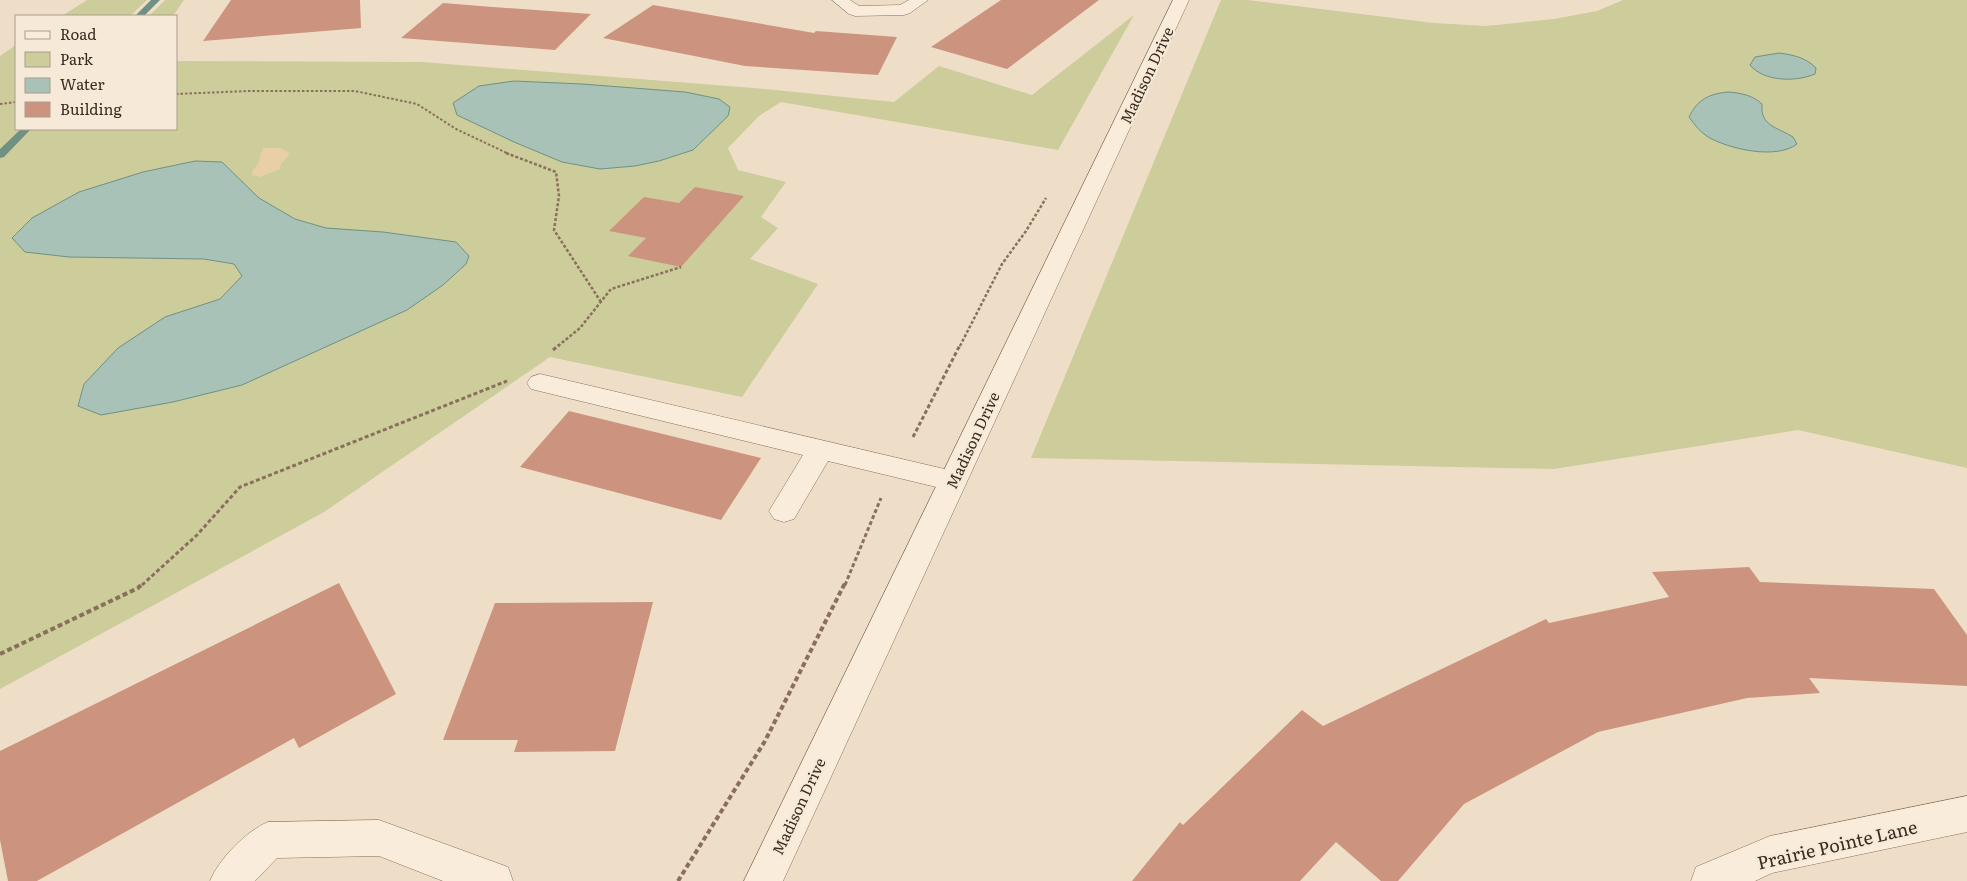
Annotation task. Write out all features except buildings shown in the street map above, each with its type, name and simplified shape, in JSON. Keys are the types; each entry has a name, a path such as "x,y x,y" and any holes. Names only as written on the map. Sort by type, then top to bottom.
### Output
{"street":[{"path":"840,0 855,11 904,10 920,0"},
{"name":"Madison Drive","path":"763,881 1181,0"},
{"path":"540,383 953,481"},
{"path":"784,511 821,450"},
{"name":"Prairie Pointe Lane","path":"1710,881 1770,855 1967,814"},
{"path":"229,881 268,840 379,838 494,881"}],"path":[{"path":"178,94 248,91 355,91 417,104 472,137 505,153 556,172 559,196 554,230 601,302"},
{"path":"0,104 15,102"},
{"path":"549,354 580,328 612,290 680,267"},
{"path":"0,654 138,588 197,536 240,487 508,380"}],"green space":[{"path":"87,0 147,0 131,15 64,15"},
{"path":"165,0 184,0 174,15 150,15"},
{"path":"1221,0 1247,0 1434,23 1486,26 1554,19 1597,11 1623,0 1967,0 1967,468 1798,430 1554,469 1031,458"},
{"path":"1134,15 1058,150 781,102 759,116 728,148 738,170 786,182 761,217 778,228 750,259 818,284 742,397 550,357 324,512 0,689 0,56 15,46 15,130 178,130 178,61 422,62 754,88 894,102 939,66 1032,95"}],"sand":[{"path":"263,148 280,148 290,153 281,164 280,169 260,177 252,175 253,170 258,164"}],"water":[{"path":"1779,53 1808,61 1816,68 1815,74 1807,77 1781,79 1763,75 1750,65 1755,57"},
{"path":"514,81 685,92 719,99 730,107 728,116 693,150 659,161 635,166 600,169 562,162 457,115 453,103 479,86"},
{"path":"1728,92 1746,95 1762,104 1762,111 1767,121 1793,137 1797,144 1788,149 1777,151 1752,151 1728,145 1705,135 1689,117 1692,111 1700,102 1710,96"},
{"path":"195,161 222,162 259,198 295,219 326,228 383,232 456,242 469,256 466,264 443,285 407,310 242,385 173,402 101,415 78,406 84,384 118,348 165,317 220,299 242,276 234,264 204,259 69,257 25,252 12,238 32,218 79,192 143,172"}],"waterway":[{"path":"140,15 156,0"},
{"path":"0,155 25,130"}]}
